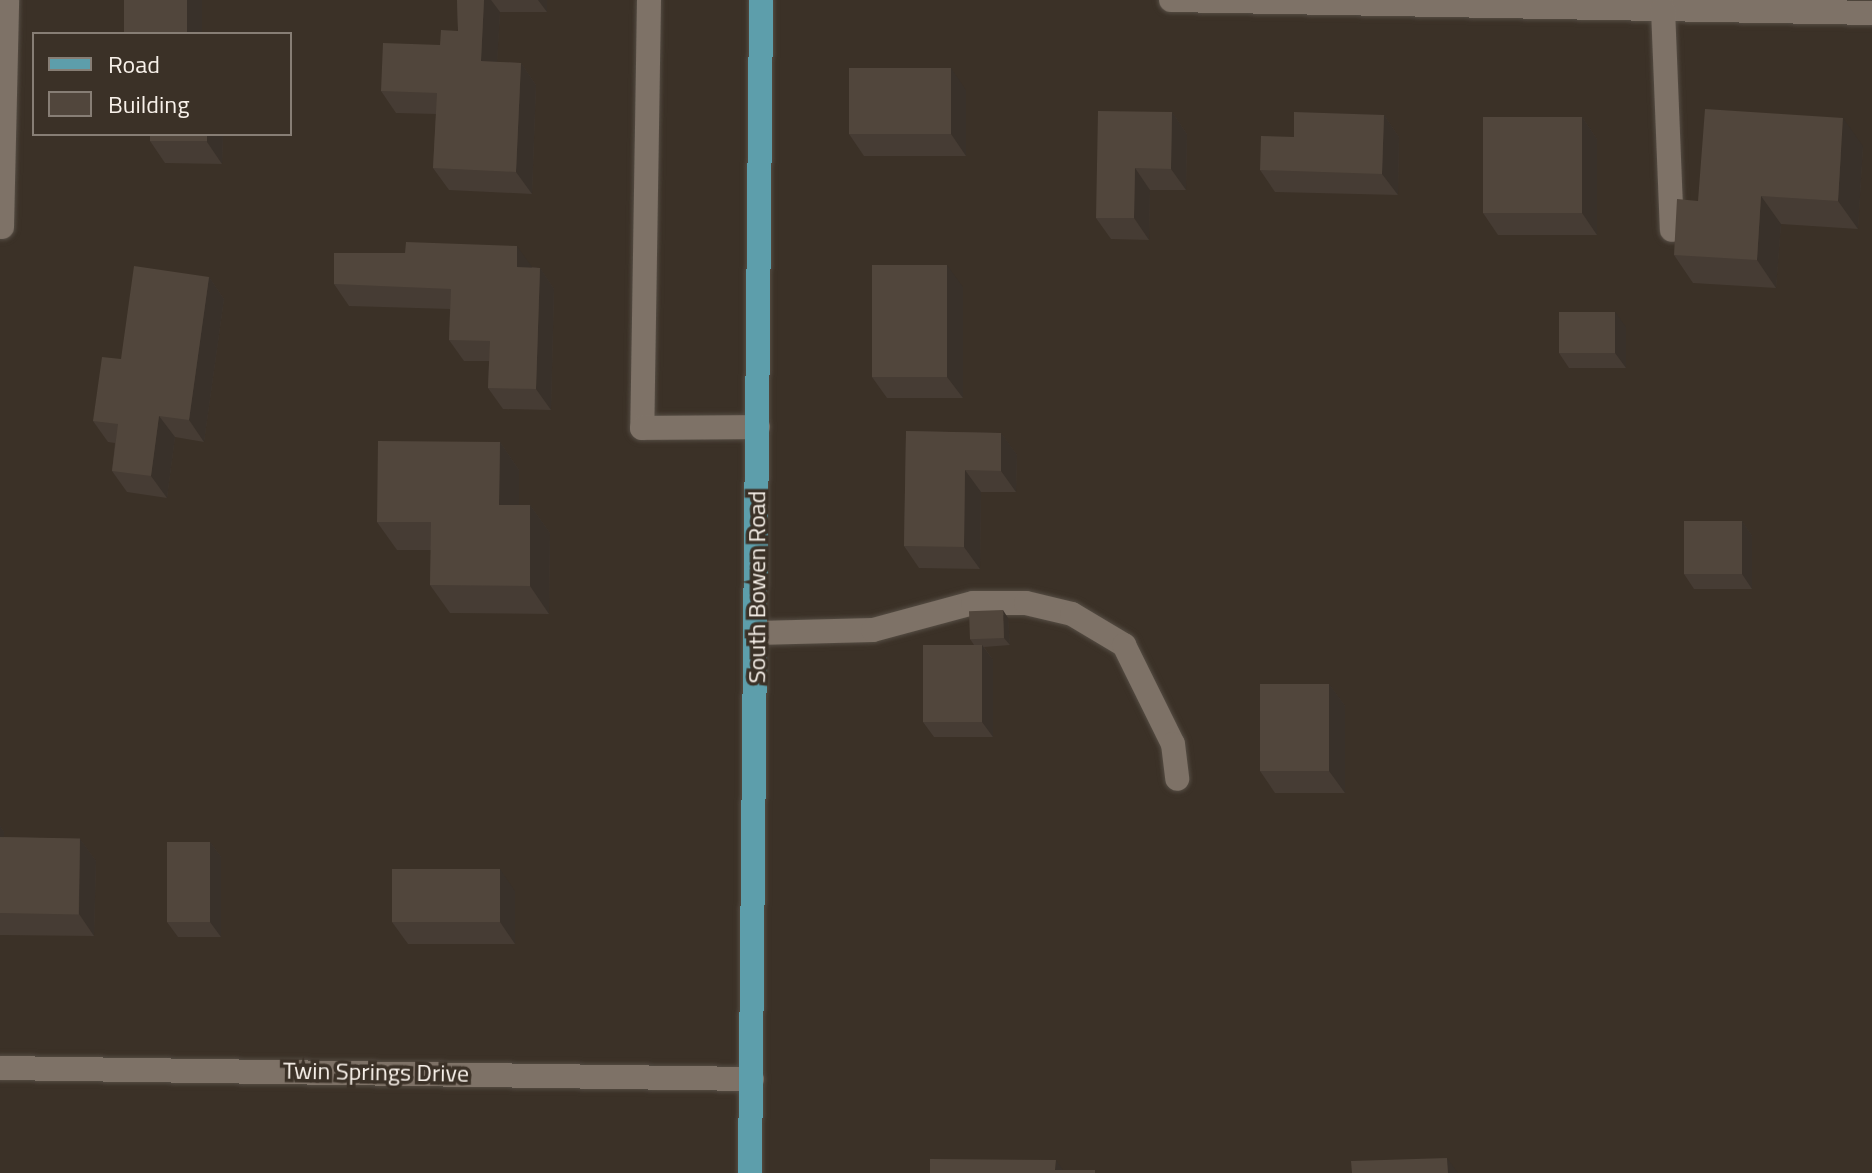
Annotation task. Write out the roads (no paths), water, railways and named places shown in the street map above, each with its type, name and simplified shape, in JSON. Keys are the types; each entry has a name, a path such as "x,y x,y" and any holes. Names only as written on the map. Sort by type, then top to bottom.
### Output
{"main road":[{"name":"South Bowen Road","path":"750,1173 761,0"}],"street":[{"path":"2,227 7,0"},
{"path":"649,0 642,428 758,427"},
{"path":"1171,0 1872,13"},
{"path":"1663,9 1672,230"},
{"path":"757,633 873,630 973,603 1026,603 1072,614 1124,645 1173,744 1177,779"},
{"name":"Twin Springs Drive","path":"0,1068 752,1079"}]}
